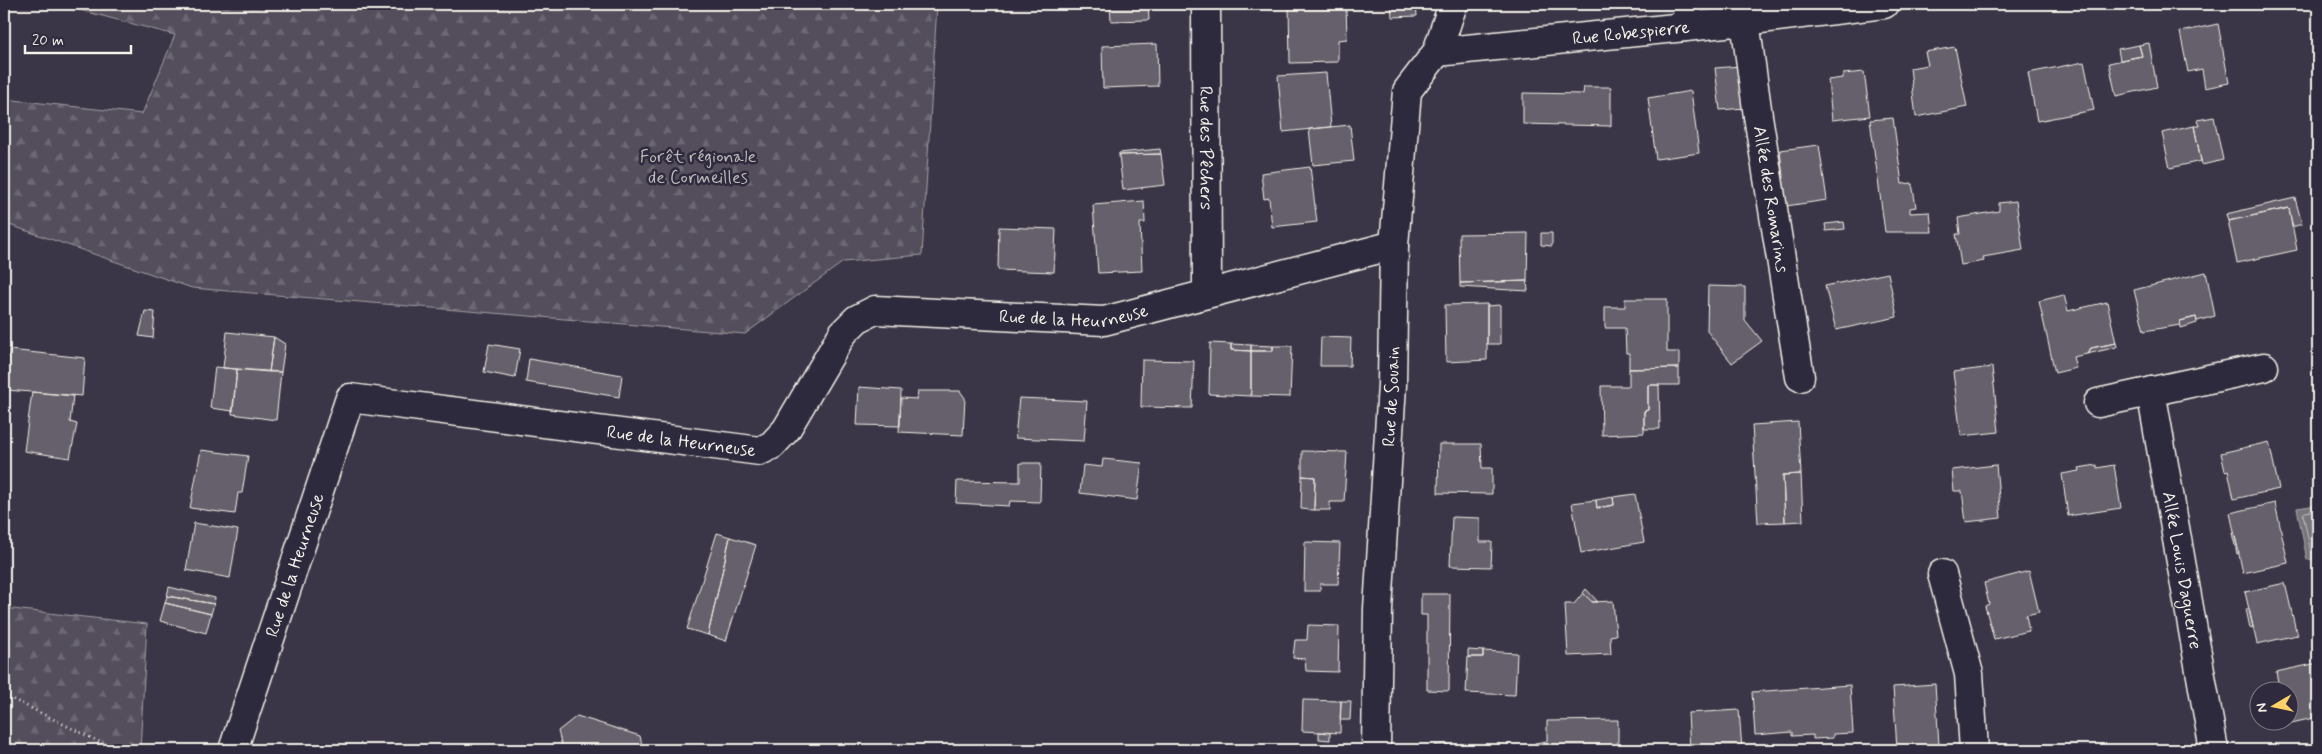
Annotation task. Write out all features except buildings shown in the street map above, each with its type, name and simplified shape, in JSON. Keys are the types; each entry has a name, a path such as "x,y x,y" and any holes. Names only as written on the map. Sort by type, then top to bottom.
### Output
{"street":[{"name":"Rue des Pêchers","path":"1206,4 1207,293"},
{"name":"Rue de Souain","path":"1376,750 1378,610 1392,385 1394,245 1407,91 1437,52 1453,4"},
{"name":"Rue Robespierre","path":"1437,52 1687,15 1745,21 1884,4"},
{"name":"Allée des Romarins","path":"1745,21 1758,116 1800,376"},
{"name":"Rue de la Heurneuse","path":"233,750 350,398 760,451 772,445 786,430 843,333 857,319 875,310 1104,321 1394,245"},
{"path":"2098,403 2264,367"},
{"name":"Allée Louis Daguerre","path":"2151,391 2214,750"},
{"path":"1942,574 1969,674 1974,750"}],"path":[{"path":"4,695 116,750"}],"green space":[{"name":"Forêt régionale de Cormeilles","path":"57,4 937,4 922,255 843,262 745,334 192,288 4,223 4,99 142,114 175,35"},
{"path":"4,608 147,624 140,750 4,750"}],"water":[{"path":"2318,505 2318,558 2307,560 2297,508"}]}
